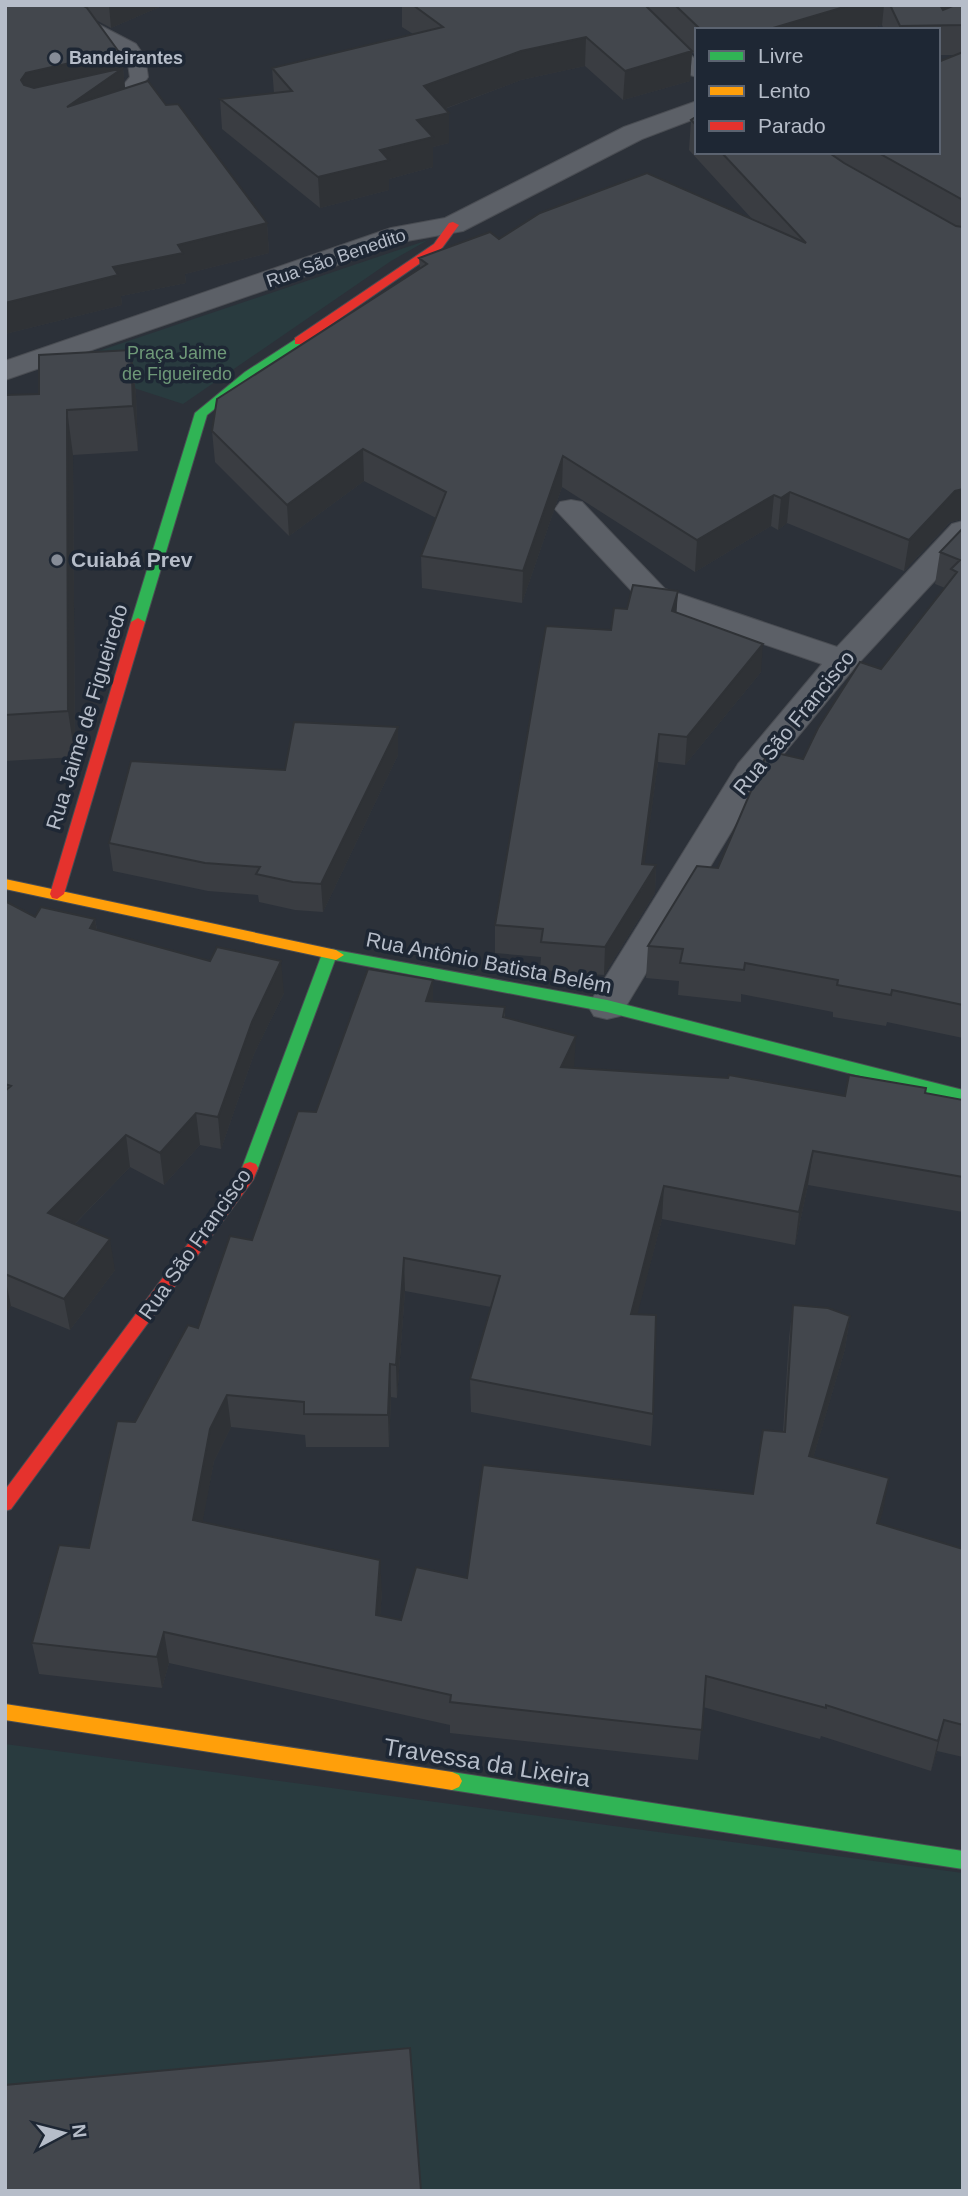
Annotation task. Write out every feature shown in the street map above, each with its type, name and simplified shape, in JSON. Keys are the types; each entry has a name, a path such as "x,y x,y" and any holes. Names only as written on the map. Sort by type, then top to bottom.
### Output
{"street":[{"name":"Rua São Benedito","path":"5,371 401,234 453,225 633,133 695,110"},
{"name":"Rua Jaime de Figueiredo","path":"57,894 201,413 249,375 438,246 453,225"},
{"path":"571,509 654,596 843,660"},
{"name":"Rua São Francisco","path":"607,1006 750,772 843,660 963,531"},
{"name":"Rua Antônio Batista Belém","path":"5,884 330,954 607,1006 963,1096"},
{"name":"Rua São Francisco","path":"5,1504 247,1176 330,954"},
{"name":"Travessa da Lixeira","path":"5,1712 963,1860"}],"lane":[{"path":"47,5 129,48 139,65 139,76 132,87 64,102"},
{"path":"627,5 695,66"}],"green space":[{"name":"Praça Jaime de Figueiredo","path":"428,240 391,261 183,404 60,364"},
{"path":"5,1744 963,1873 963,2191 5,2191"}],"building":[{"path":"5,5 82,5 87,8 119,52 26,73 21,80 24,85 34,88 123,68 67,107 148,81 166,105 178,104 267,223 178,245 183,253 113,267 118,275 5,303"},
{"path":"413,5 645,5 692,51 625,71 586,37 521,51 424,86 449,113 417,120 433,137 380,150 389,160 318,177 220,99 292,91 272,68 443,27"},
{"path":"675,5 851,5 773,28 699,28"},
{"path":"890,5 940,5 943,10 963,5 963,25 900,26"},
{"path":"963,52 963,200 881,154 940,154 940,61"},
{"path":"723,154 831,154 956,226 963,227 963,489 955,491 909,540 790,492 781,498 774,495 697,540 563,456 523,571 421,556 446,492 363,449 287,505 212,431 217,399 427,264 419,258 490,232 499,239 540,213 647,173 806,243"},
{"name":"Cuiabá Prev","path":"131,350 133,406 67,410 68,711 5,715 5,395 39,394 39,355"},
{"path":"963,528 963,1005 892,990 891,995 837,985 838,980 745,963 744,970 680,963 683,949 648,946 697,866 718,868 768,751 803,759 818,728 860,662 881,669 957,572 951,569 960,560 940,552"},
{"path":"633,585 678,591 672,611 763,644 687,737 659,734 642,864 656,865 605,947 541,942 543,929 495,925 546,626 611,630 614,608 627,609"},
{"path":"294,722 398,727 321,884 293,882 256,874 260,867 205,863 109,843 131,761 285,770"},
{"path":"5,901 35,917 41,907 95,919 90,928 210,961 217,947 281,961 252,1022 218,1117 196,1113 160,1153 126,1135 48,1213 110,1239 64,1299 5,1274 5,1091 11,1086 5,1084"},
{"path":"368,969 433,980 426,1001 505,1007 503,1017 576,1036 561,1067 728,1078 729,1075 845,1096 849,1075 926,1088 925,1093 963,1100 963,1177 813,1151 799,1212 664,1186 631,1314 656,1315 653,1414 470,1379 500,1276 404,1258 396,1365 390,1364 388,1415 304,1414 304,1402 227,1395 210,1429 193,1520 380,1560 376,1615 401,1620 416,1567 467,1578 483,1465 753,1494 763,1430 785,1432 793,1305 828,1308 850,1316 809,1456 889,1478 877,1523 963,1549 963,1725 944,1720 938,1741 826,1705 826,1708 706,1676 702,1730 450,1702 451,1695 164,1632 157,1657 32,1643 59,1545 89,1548 117,1421 135,1422 188,1325 198,1328 230,1236 252,1240 298,1111 316,1112"},
{"path":"410,2048 421,2191 5,2191 5,2085"}],"traffic: fast":[{"path":"138,622 201,413 249,375 299,341"},
{"path":"250,1168 330,954"},
{"path":"336,955 607,1006 963,1096"},
{"path":"452,1781 963,1860"}],"traffic: slow":[{"path":"5,884 336,955"},
{"path":"5,1712 452,1781"}],"traffic: jam":[{"path":"299,341 438,246 453,225"},
{"path":"57,894 138,622"},
{"path":"5,1504 247,1176 250,1168"}],"place":[{"name":"Bandeirantes","path":"55,58"},
{"name":"Cuiabá Prev","path":"57,560"}]}
